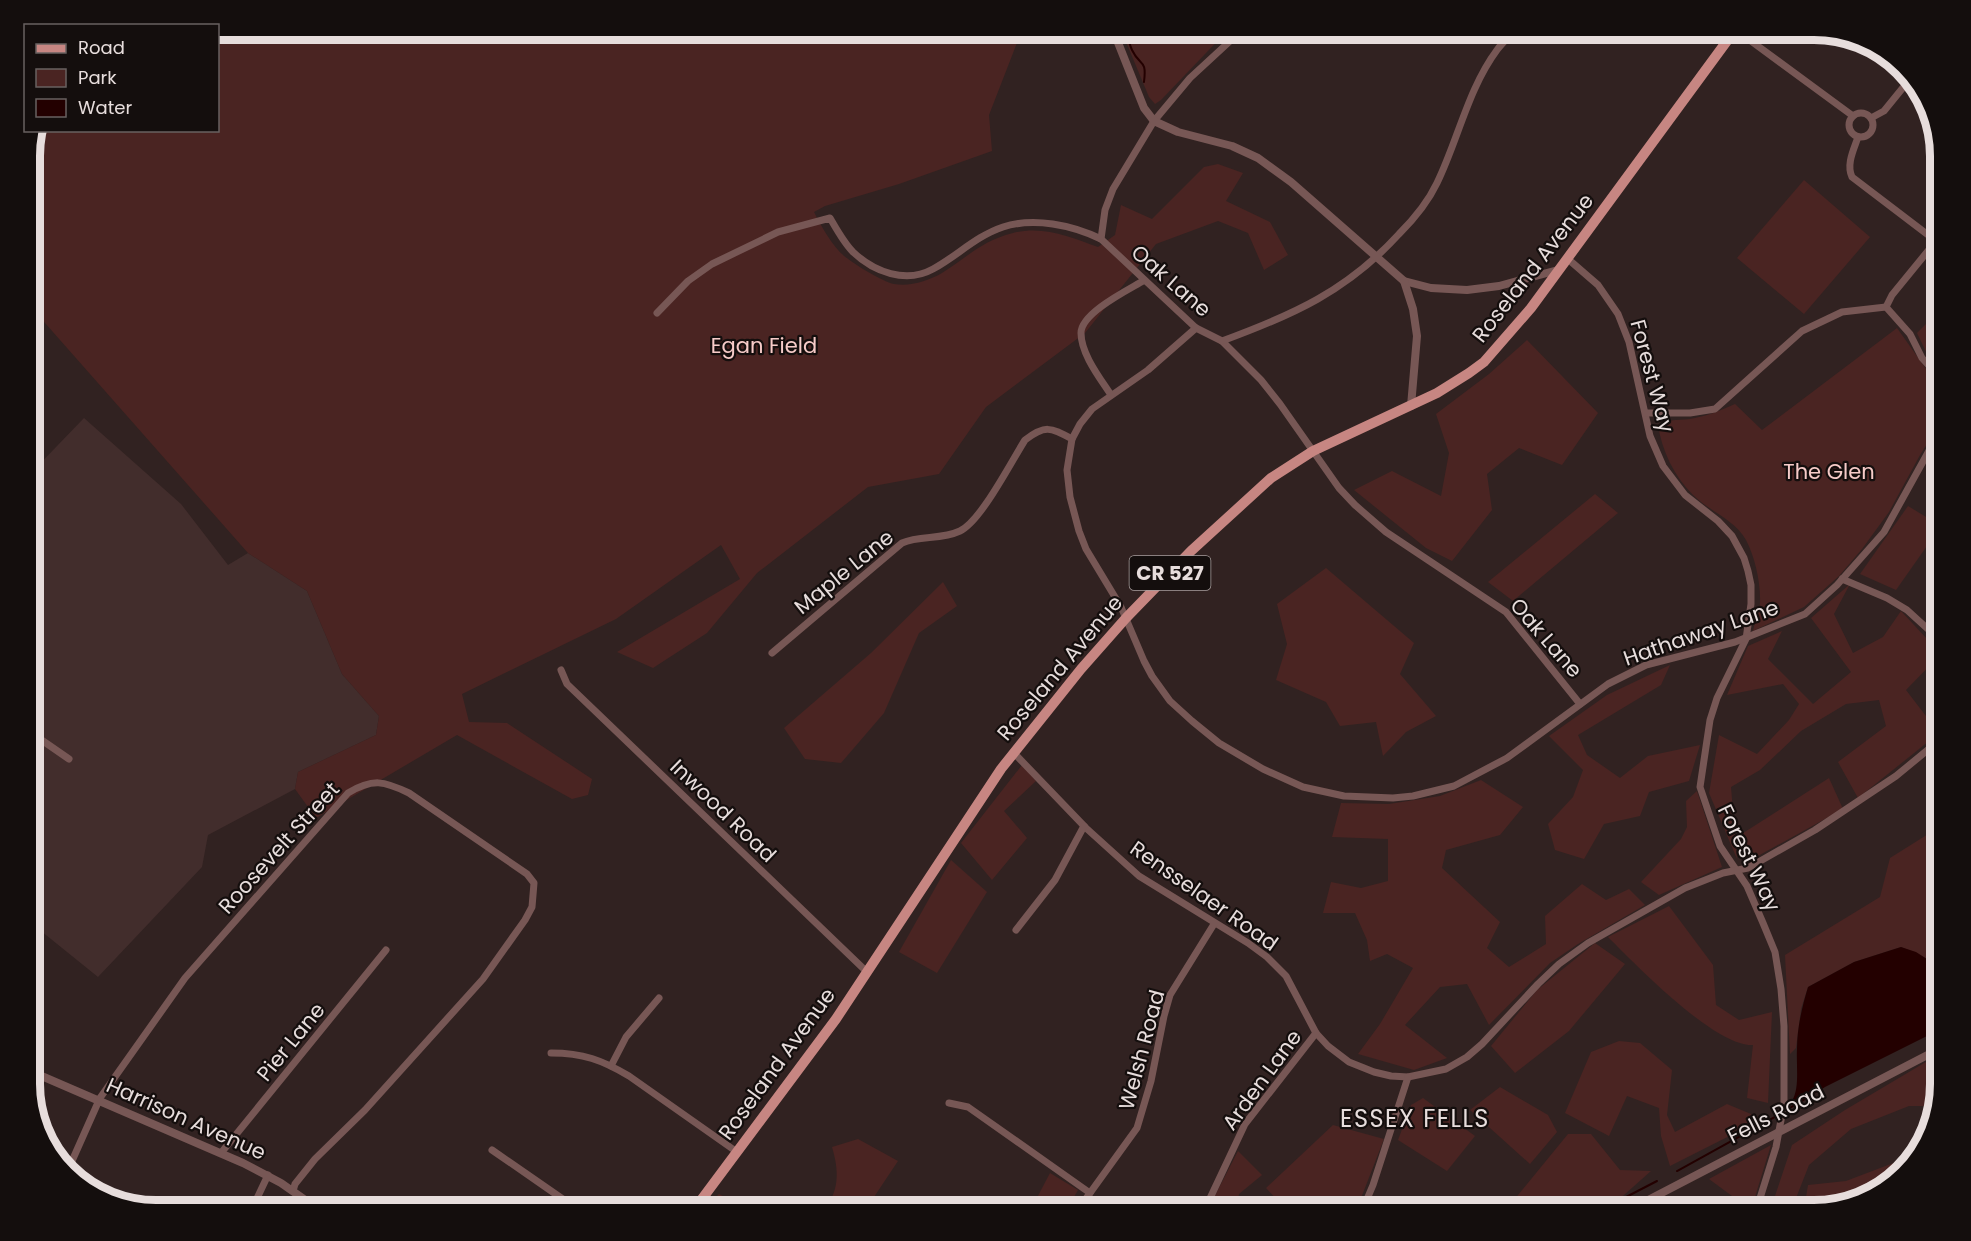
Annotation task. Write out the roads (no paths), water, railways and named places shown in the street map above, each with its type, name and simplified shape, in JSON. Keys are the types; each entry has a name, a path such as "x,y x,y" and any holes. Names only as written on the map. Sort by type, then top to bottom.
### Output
{"main road":[{"name":"Roseland Avenue","path":"702,1200 836,1019 1001,770 1081,669 1126,618 1191,551 1271,478 1313,451 1412,406 1455,383 1484,362 1525,316 1728,40"}],"street":[{"path":"1117,40 1143,108 1154,121 1178,132 1232,146 1258,158 1291,182 1404,281 1431,288 1467,290 1508,284 1558,270"},
{"path":"1101,239 1107,204 1113,189 1154,121 1190,78 1231,40"},
{"path":"1222,341 1268,324 1333,292 1376,257 1421,209 1436,184 1477,85 1496,51 1506,40"},
{"path":"1749,40 1853,116"},
{"path":"1871,118 1884,111 1905,85"},
{"path":"1862,113 1871,118 1873,122 1871,132 1863,137 1858,137 1850,130 1849,125 1853,116 1862,113"},
{"path":"1858,137 1850,162 1852,177 1930,232"},
{"name":"Oak Lane","path":"657,313 688,281 712,264 778,232 830,218 848,246 858,256 881,270 902,276 915,276 930,271 982,236 1005,226 1035,223 1065,226 1101,239 1143,281 1197,328 1222,341 1261,380 1339,488 1386,532 1506,612 1580,704"},
{"path":"1886,307 1892,295 1930,249"},
{"name":"Forest Way","path":"1568,259 1598,285 1618,314 1629,342 1650,436 1670,477 1689,500 1732,536 1744,558 1751,585 1750,621 1746,639 1717,698 1710,720 1700,787 1720,846 1747,886 1775,952 1781,989 1784,1026 1784,1104 1773,1160 1760,1200"},
{"path":"1111,395 1090,364 1080,332 1092,313 1143,281"},
{"path":"1404,281 1413,309 1417,336 1412,406"},
{"path":"1886,307 1910,334 1922,358 1930,367"},
{"path":"1646,413 1690,413 1715,409 1802,331 1842,312 1886,307"},
{"path":"1072,439 1092,409 1148,370 1197,328"},
{"name":"Maple Lane","path":"772,653 902,543 913,538 941,537 961,531 975,519 1025,440 1042,429 1054,429 1072,439"},
{"name":"Hathaway Lane","path":"1072,439 1067,470 1070,497 1079,531 1086,549 1126,618 1143,661 1170,700 1219,743 1263,770 1285,780 1322,792 1353,797 1393,798 1413,796 1454,786 1507,758 1608,684 1646,665 1746,639 1805,614 1842,579 1884,532 1930,449"},
{"path":"1842,579 1887,598 1907,610 1930,631"},
{"name":"Inwood Road","path":"561,670 567,684 867,972"},
{"path":"41,740 69,759"},
{"name":"Rensselaer Road","path":"1014,753 1084,826 1139,876 1267,957 1286,976 1316,1033 1328,1046 1349,1062 1382,1074 1408,1077 1446,1069 1467,1057 1559,964 1588,943 1685,888 1748,868 1815,831 1896,776 1930,747"},
{"name":"Roosevelt Street","path":"71,1163 99,1101 185,978 348,793 361,785 378,781 409,793 527,874 534,883 532,908 483,979 365,1110 315,1159 292,1191"},
{"path":"1016,930 1055,880 1084,826"},
{"name":"Welsh Road","path":"1085,1200 1137,1128 1151,1081 1170,995 1214,924"},
{"name":"Pier Lane","path":"221,1153 386,950"},
{"path":"611,1066 626,1037 659,998"},
{"name":"Arden Lane","path":"1209,1200 1245,1124 1316,1033"},
{"path":"551,1053 587,1056 611,1066 629,1076 737,1152"},
{"name":"Fells Road","path":"1648,1200 1930,1054"},
{"name":"Harrison Avenue","path":"41,1076 268,1175 305,1200"},
{"path":"1367,1200 1408,1077"},
{"path":"949,1103 968,1107 1090,1193"},
{"path":"492,1150 564,1200"},
{"path":"256,1200 268,1175"}],"water":[{"path":"1901,947 1916,952 1930,961 1930,1034 1825,1087 1793,1106 1792,1101 1797,1083 1798,1033 1808,987 1854,962"}],"waterway":[{"path":"1129,40 1135,55 1144,66 1144,82"},
{"path":"1785,1111 1793,1106"},
{"path":"1677,1171 1780,1114"},
{"path":"1620,1200 1657,1181"}],"district":[{"name":"ESSEX FELLS","path":"1415,1119"}],"park label":[{"name":"Egan Field","path":"764,346"},
{"name":"The Glen","path":"1829,472"}]}
